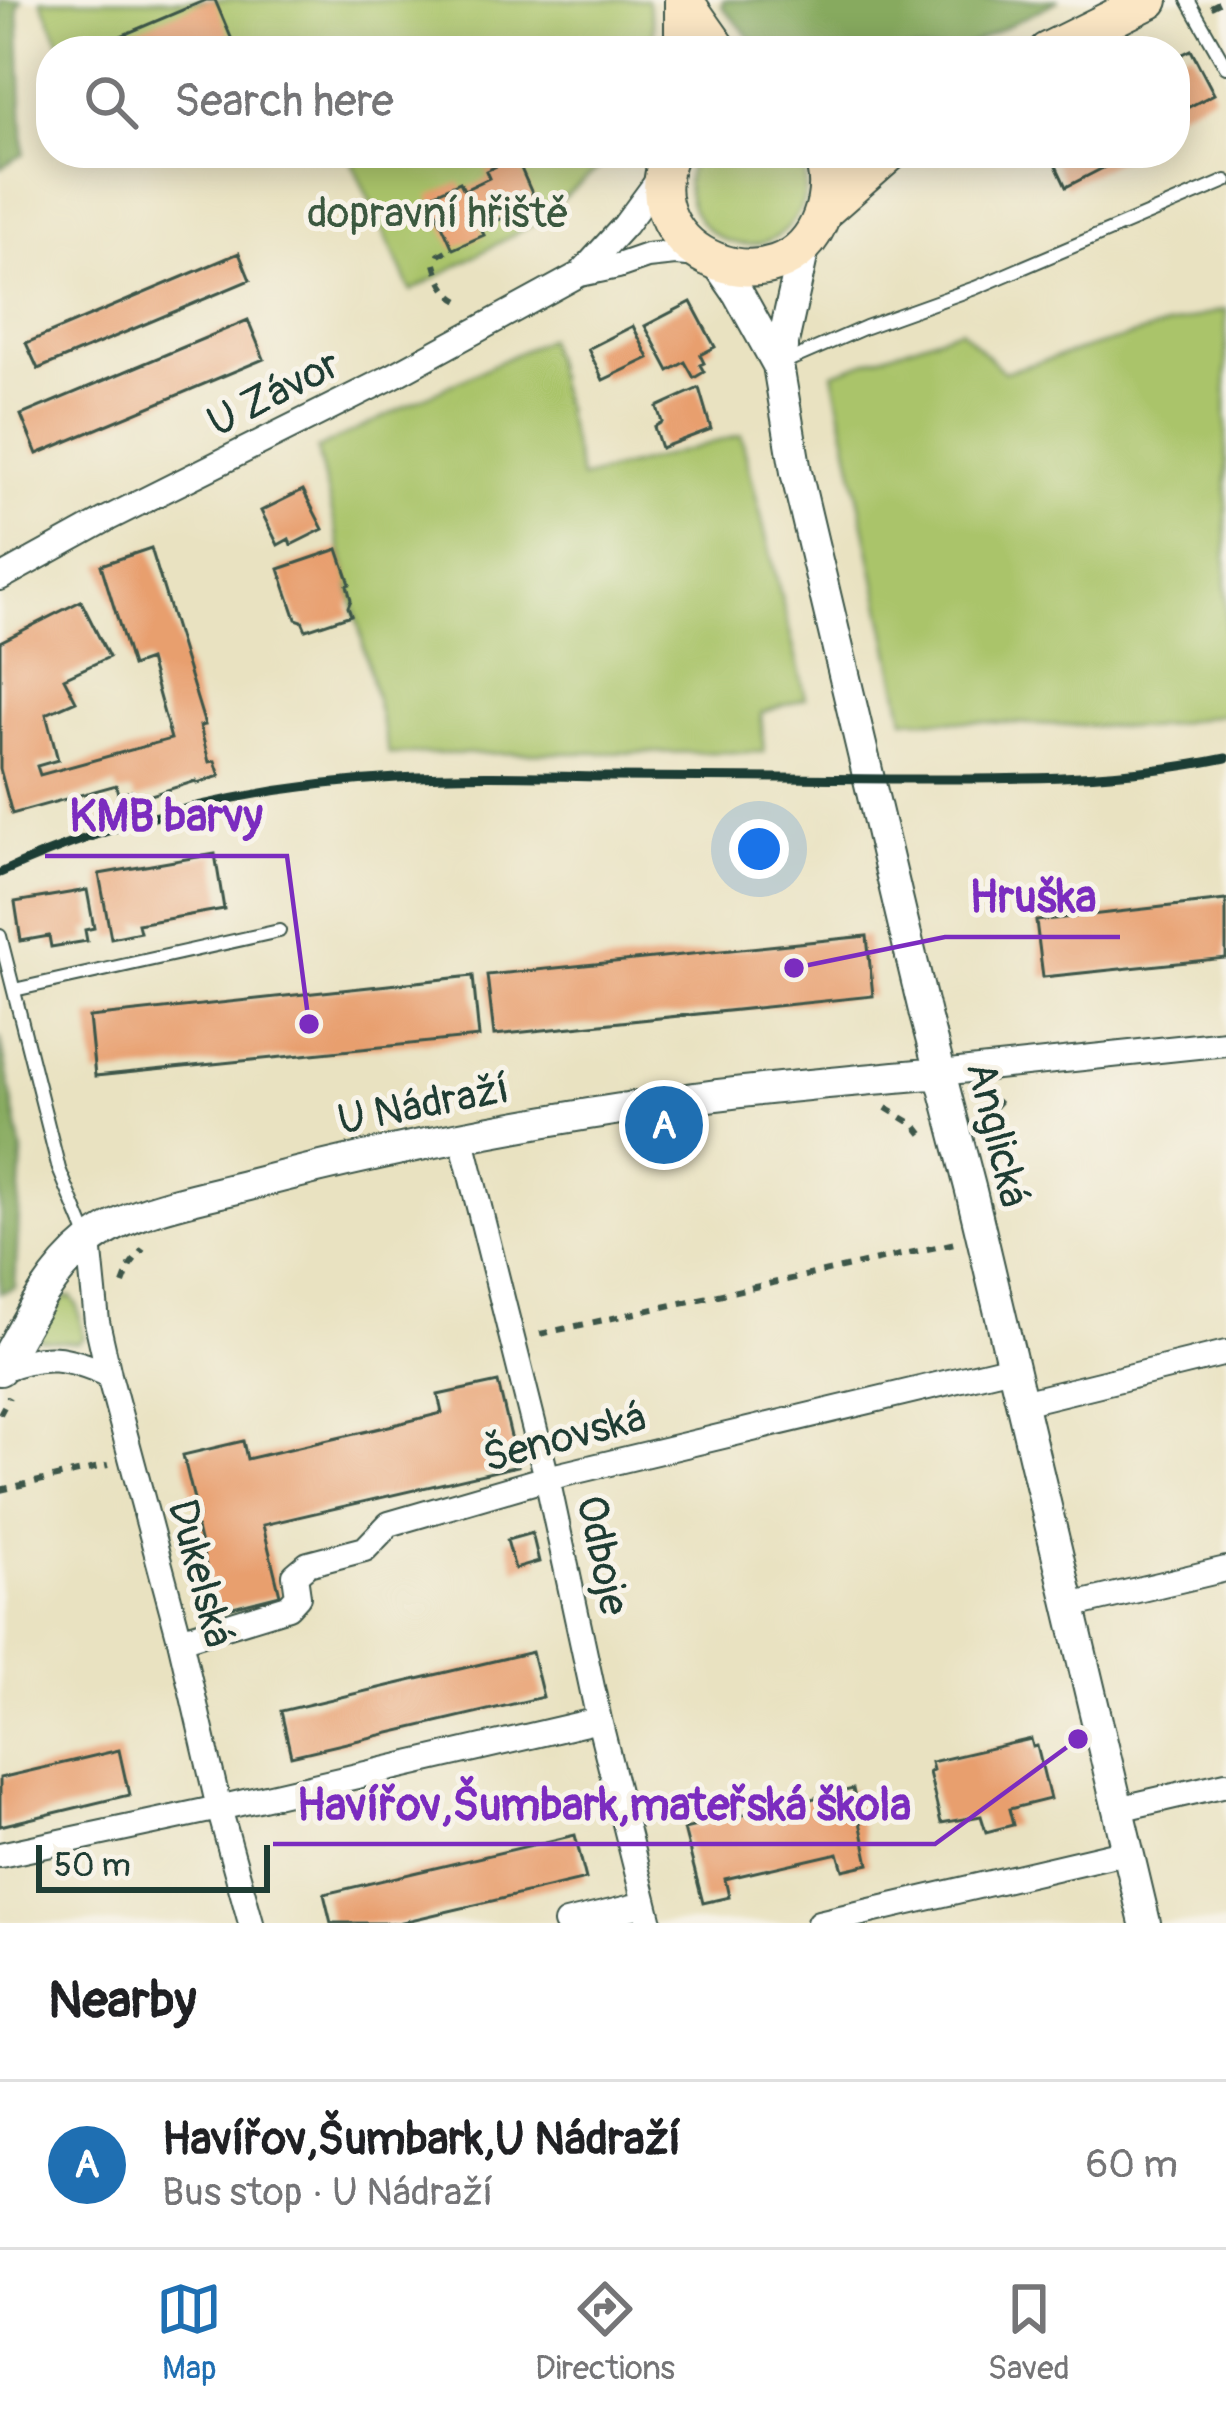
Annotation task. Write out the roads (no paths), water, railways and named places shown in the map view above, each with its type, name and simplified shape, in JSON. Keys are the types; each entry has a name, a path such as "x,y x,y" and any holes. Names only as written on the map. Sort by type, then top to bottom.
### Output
{"main road":[{"path":"683,36 684,0"},
{"path":"684,0 709,36"},
{"path":"1077,36 1150,0"},
{"path":"666,168 663,197 669,220 682,239 709,260 744,268 789,256 875,168"},
{"path":"814,227 828,184 824,168"}],"street":[{"name":"U Závor","path":"580,274 625,225 663,168"},
{"name":"Anglická","path":"778,365 814,227"},
{"name":"U Závor","path":"0,578 580,274 647,256 675,253 709,260"},
{"name":"Anglická","path":"709,260 738,292 778,365 796,472 1145,1923"},
{"path":"940,1073 1226,1043"},
{"name":"U Nádraží","path":"7,1380 42,1296 64,1267 89,1242 156,1210 461,1135 689,1099 940,1073"},
{"name":"Odboje","path":"461,1135 648,1913"},
{"name":"Dukelská","path":"89,1242 97,1322 109,1375 250,1923"},
{"path":"1022,1403 1226,1353"},
{"path":"7,1380 21,1361 41,1358 65,1358 109,1375"},
{"name":"Šenovská","path":"180,1640 288,1607 298,1596 296,1575 308,1564 365,1549 389,1524 547,1478 1012,1367"},
{"path":"1070,1606 1226,1569"},
{"path":"0,1855 599,1720"},
{"path":"1118,1808 1226,1784"},
{"path":"819,1923 1128,1851"},
{"path":"566,1923 648,1913"}],"lane":[{"path":"1188,0 1226,67"},
{"path":"778,365 975,288 1226,181"},
{"path":"14,990 279,931"},
{"path":"0,936 59,1169 89,1242"}],"railway":[{"path":"0,873 144,820 244,796 346,782 476,776 1017,778 1143,771 1226,758"}],"place":[{"name":"Hruška","path":"794,968"},
{"name":"KMB barvy","path":"309,1024"},
{"name":"Havířov,Šumbark,U Nádraží","path":"664,1125"},
{"name":"Havířov,Šumbark,mateřská škola","path":"1078,1739"}],"park label":[{"name":"dopravní hřiště","path":"438,212"}]}
